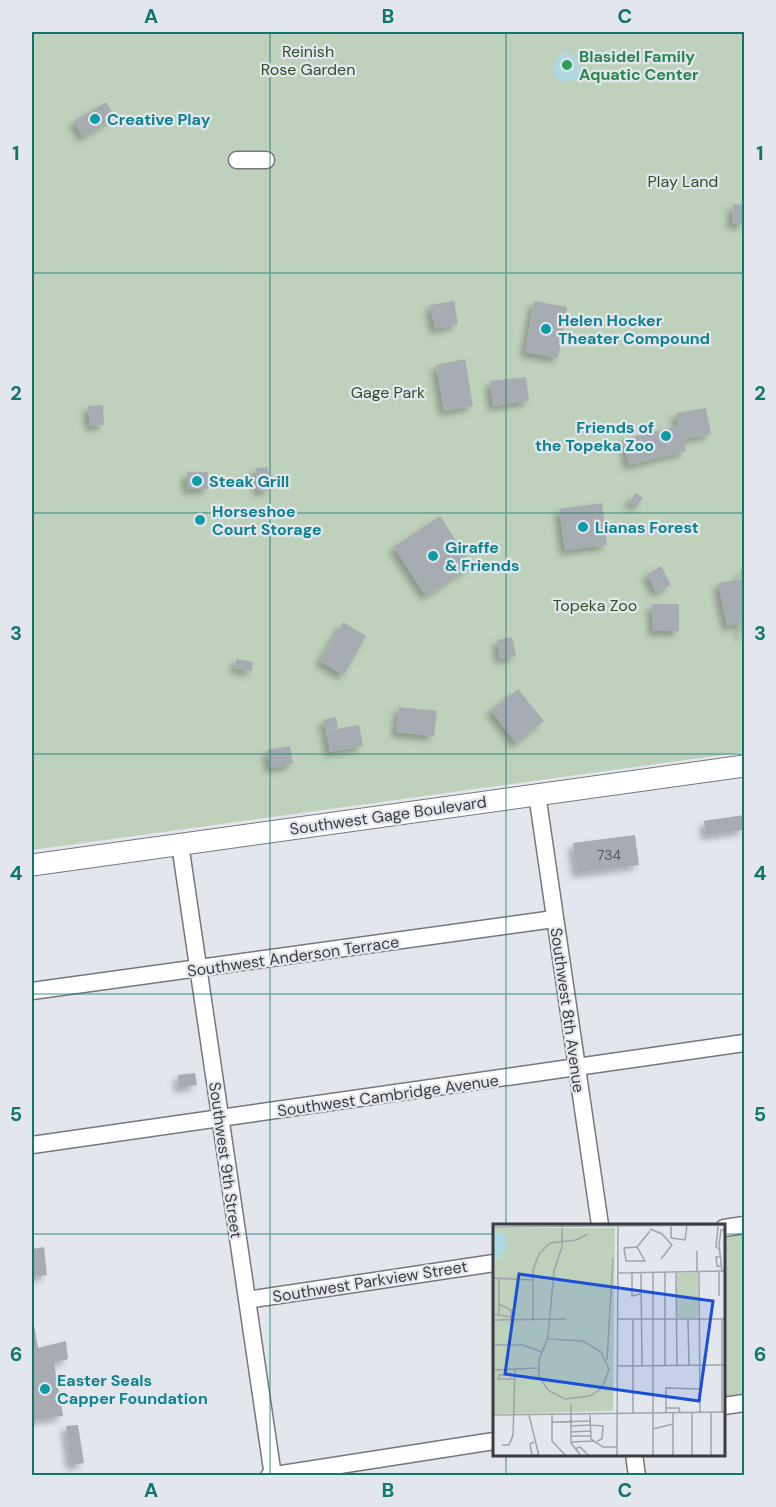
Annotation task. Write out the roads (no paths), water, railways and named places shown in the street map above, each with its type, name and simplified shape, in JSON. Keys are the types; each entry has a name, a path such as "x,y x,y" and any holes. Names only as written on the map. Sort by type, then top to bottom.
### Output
{"main road":[{"name":"Southwest Gage Boulevard","path":"32,865 744,766"}],"street":[{"path":"237,159 266,160"},
{"name":"Southwest 8th Avenue","path":"537,794 600,1224"},
{"name":"Southwest 9th Street","path":"180,844 272,1475"},
{"name":"Southwest Anderson Terrace","path":"32,991 554,919"},
{"name":"Southwest Cambridge Avenue","path":"32,1145 744,1043"},
{"path":"725,1228 744,1225"},
{"name":"Southwest Parkview Street","path":"247,1300 493,1263"},
{"path":"725,1406 744,1403"},
{"path":"272,1475 493,1441"},
{"path":"634,1456 637,1476"}],"water":[{"name":"Blasidel Family Aquatic Center","path":"566,52 577,59 581,77 561,82 554,75 555,64 557,58"}],"place":[{"name":"Blasidel Family Aquatic Center","path":"567,65"},
{"name":"Creative Play","path":"95,119"},
{"name":"Helen Hocker Theater Compound","path":"546,329"},
{"name":"Friends of the Topeka Zoo","path":"666,436"},
{"name":"Steak Grill","path":"197,481"},
{"name":"Horseshoe Court Storage","path":"200,520"},
{"name":"Lianas Forest","path":"583,527"},
{"name":"Giraffe & Friends","path":"433,556"},
{"name":"Easter Seals Capper Foundation","path":"45,1389"}],"park label":[{"name":"Reinish Rose Garden","path":"308,60"},
{"name":"Play Land","path":"683,181"},
{"name":"Gage Park","path":"388,392"},
{"name":"Topeka Zoo","path":"595,605"}]}
